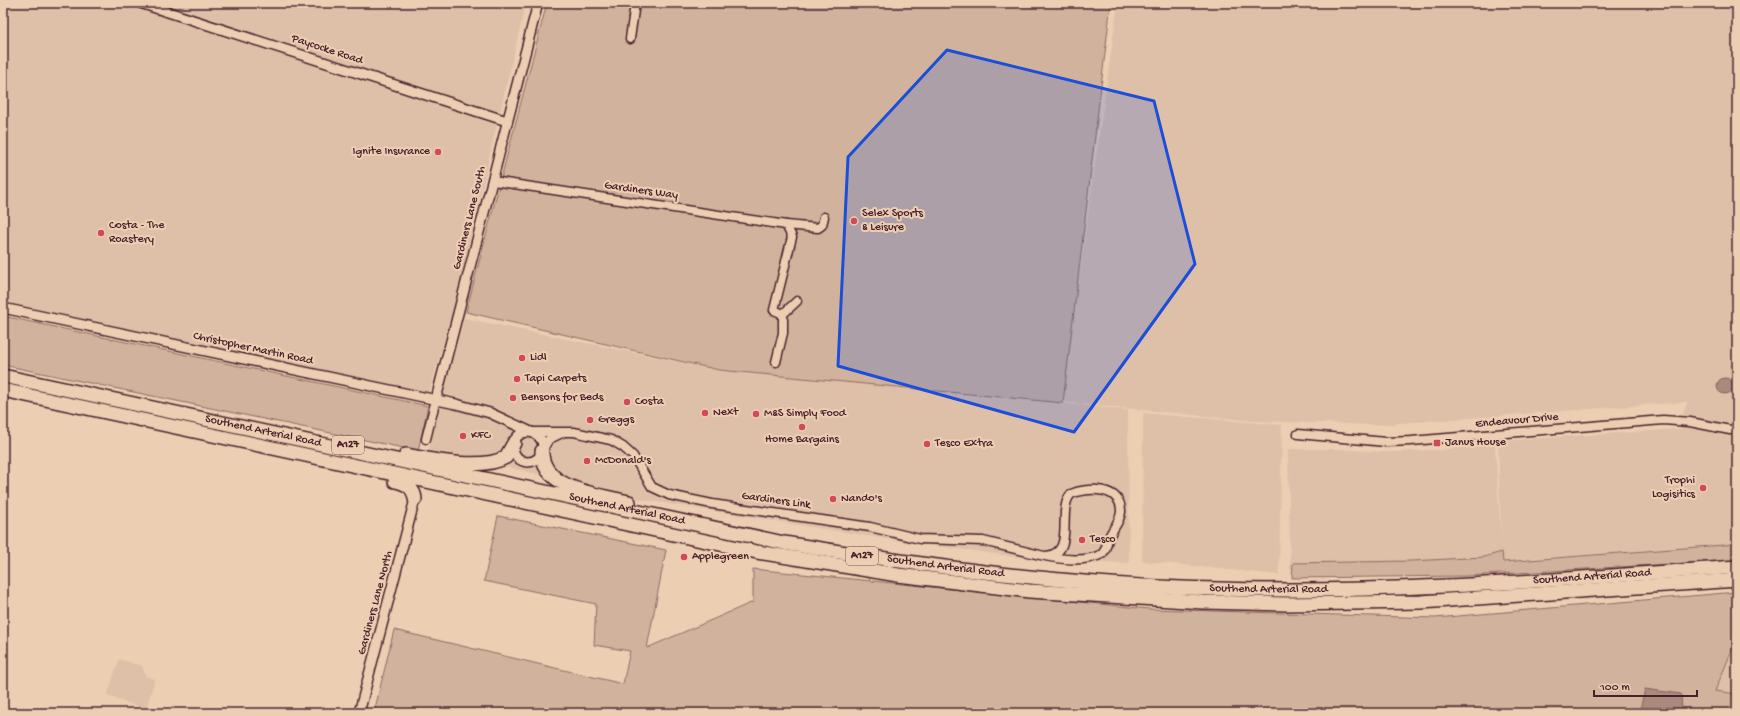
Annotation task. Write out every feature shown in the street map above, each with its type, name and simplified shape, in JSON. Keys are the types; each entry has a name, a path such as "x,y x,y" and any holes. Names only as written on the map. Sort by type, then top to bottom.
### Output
{"highway":[{"name":"Southend Arterial Road","path":"3,376 784,543 900,562 1030,578 1152,587 1219,589 1286,590 1420,588 1737,567"},
{"name":"Southend Arterial Road","path":"3,390 764,553 898,575 1029,591 1141,599 1286,604 1421,602 1737,580"},
{"name":"A127","path":"219,423 417,457 471,463 487,463 502,459 510,453 514,443"},
{"name":"A127","path":"216,436 404,483 413,491 415,499"},
{"name":"A127","path":"542,451 542,458 546,470 555,479 570,487 784,543"},
{"name":"A127","path":"415,499 421,491 432,489 564,511"}],"street":[{"name":"Paycocke Road","path":"140,3 507,120"},
{"name":"Gardiners Lane South","path":"426,439 538,3"},
{"path":"630,39 635,3"},
{"name":"Gardiners Way","path":"493,181 786,225 818,228 822,225 824,217"},
{"path":"783,314 774,310 792,237 786,225"},
{"path":"776,362 783,333 783,314 797,300"},
{"name":"Christopher Martin Road","path":"3,308 436,399 483,411 531,432"},
{"name":"Christopher Martin Road","path":"498,417 512,430 514,443"},
{"name":"Endeavour Drive","path":"1298,434 1386,442 1405,442 1663,420 1690,422 1730,430 1737,429"},
{"path":"531,432 541,438 542,451 533,460 524,461 520,459 515,452 514,443 519,435 531,432"},
{"name":"Gardiners Link","path":"531,432 574,432 598,436 618,443 633,456 652,487 669,495 712,504 870,527 920,539 984,541 1046,556 1082,558 1102,554 1106,549 1110,535 1120,517 1121,510 1117,501 1109,493 1096,489 1071,494 1066,504 1061,546 1055,554 1046,556"},
{"name":"Gardiners Link","path":"542,451 545,443 554,436 574,432"},
{"name":"Gardiners Lane North","path":"358,713 415,499"}],"highlighted area":[{"path":"947,50 1154,101 1195,264 1074,432 838,366 848,157"}],"shaded area":[{"path":"3,3 526,3 452,314 429,393 3,302"},
{"path":"547,3 1111,3 1063,403 719,370 466,312"},
{"path":"1118,3 1737,3 1737,544 1409,568 1290,569 1288,449 1338,449 1386,452 1437,450 1495,445 1501,537 1498,441 1679,429 1687,402 1374,425 1254,421 1061,402"},
{"path":"3,316 428,406 418,451 3,365"},
{"path":"464,318 719,370 1128,410 1129,563 1039,560 905,542 638,499 487,462 428,452"},
{"path":"1725,378 1732,383 1733,386 1728,393 1725,394 1718,389 1717,386 1722,379"},
{"path":"1143,413 1282,425 1279,575 1142,561"},
{"path":"498,516 666,550 647,648 753,602 753,569 1149,609 1435,618 1737,592 1737,638 1715,691 1737,694 1737,713 374,713 394,630 623,684 630,651 594,645 596,604 484,581"},
{"path":"1737,544 1737,560 1466,576 1292,578 1293,563 1412,561 1484,557 1502,552 1503,562"},
{"path":"1737,638 1737,694 1715,691"},
{"path":"119,659 142,666 146,676 155,679 146,709 107,696"},
{"path":"1645,689 1681,694 1682,713 1639,713"}],"place":[{"name":"Ignite Insurance","path":"438,152"},
{"name":"Selex Sports & Leisure","path":"854,221"},
{"name":"Costa - The Roastery","path":"101,233"},
{"name":"Lidl","path":"522,358"},
{"name":"Tapi Carpets","path":"517,379"},
{"name":"Bensons for Beds","path":"513,398"},
{"name":"Costa","path":"627,402"},
{"name":"Next","path":"705,413"},
{"name":"M&S Simply Food","path":"756,414"},
{"name":"Greggs","path":"590,420"},
{"name":"Home Bargains","path":"802,427"},
{"name":"KFC","path":"463,436"},
{"name":"Janus House","path":"1437,443"},
{"name":"Tesco Extra","path":"927,444"},
{"name":"McDonald's","path":"587,461"},
{"name":"Trophi Logisitics","path":"1703,488"},
{"name":"Nando's","path":"833,499"},
{"name":"Tesco","path":"1082,540"},
{"name":"Applegreen","path":"684,557"}]}
